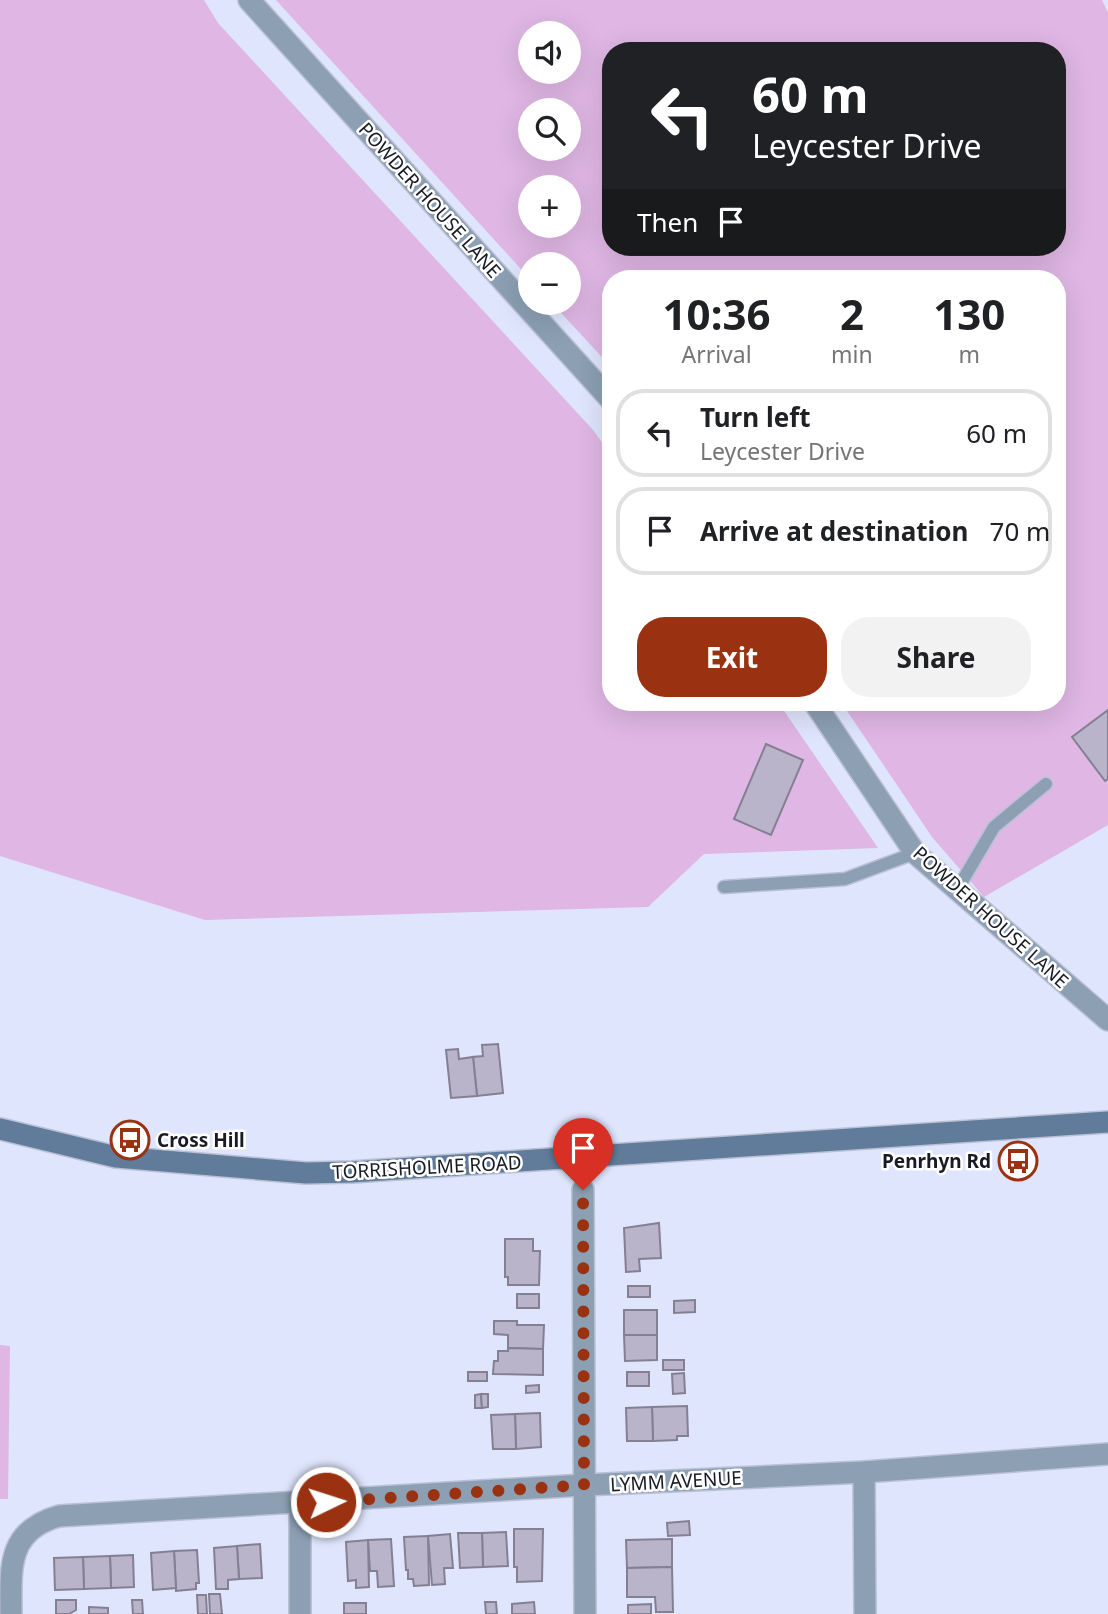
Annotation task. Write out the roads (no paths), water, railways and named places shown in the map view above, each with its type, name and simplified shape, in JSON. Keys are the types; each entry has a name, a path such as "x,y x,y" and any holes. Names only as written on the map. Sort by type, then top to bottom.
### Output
{"main road":[{"name":"TORRISHOLME ROAD","path":"0,1129 116,1157 306,1173 1108,1122"}],"street":[{"name":"POWDER HOUSE LANE","path":"249,0 602,390"},
{"name":"POWDER HOUSE LANE","path":"820,711 915,853 1108,1020"},
{"path":"583,1190 584,1614"},
{"name":"LYMM AVENUE","path":"11,1614 12,1558 17,1546 25,1535 47,1520 59,1516 584,1485 864,1472 1108,1454"},
{"path":"864,1472 865,1614"},
{"path":"300,1503 300,1614"}],"lane":[{"path":"957,890 994,827 1046,784"},
{"path":"724,887 845,879 915,853"}],"place":[{"name":"Cross Hill","path":"130,1140"},
{"name":"Penrhyn Rd","path":"1018,1161"}]}
